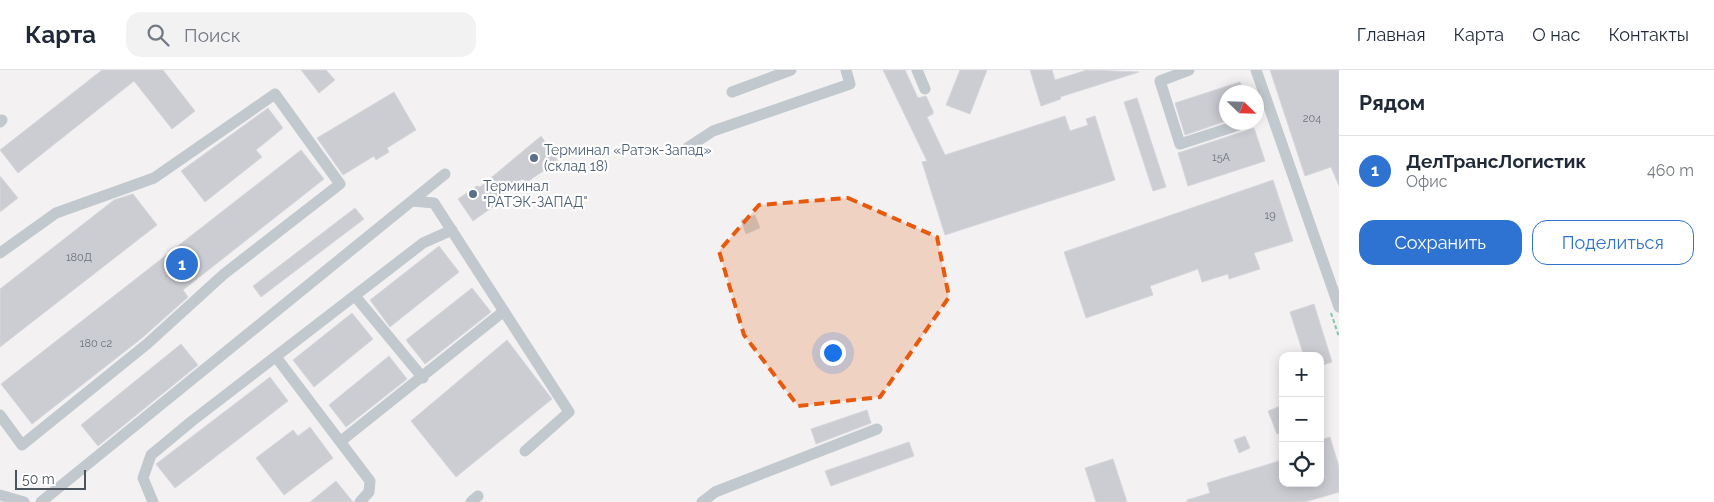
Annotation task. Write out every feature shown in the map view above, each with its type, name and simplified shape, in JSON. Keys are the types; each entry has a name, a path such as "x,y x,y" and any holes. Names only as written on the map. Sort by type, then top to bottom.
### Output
{"street":[{"path":"732,92 791,70"},
{"path":"687,148 713,132 850,84 846,70"},
{"path":"916,70 925,89"},
{"path":"1189,70 1160,81 1180,144 1223,130"},
{"path":"1256,70 1339,307"},
{"path":"0,253 56,213 154,178 275,94 340,184 224,274 147,344 22,445 0,415"},
{"path":"41,502 445,174"},
{"path":"412,202 434,202 569,412 525,451"},
{"path":"153,502 143,478 151,455 276,356 424,243 452,230"},
{"path":"354,296 423,378"},
{"path":"341,442 504,311"},
{"path":"276,356 370,481 369,492 360,502"},
{"path":"702,502 715,492 876,429"},
{"path":"0,495 24,502"}],"highlighted area":[{"path":"848,198 937,237 949,297 880,397 798,406 744,335 719,251 759,205"}],"building":[{"path":"102,70 163,70 195,111 172,129 134,81 18,173 0,150"},
{"path":"301,70 326,70 335,80 319,93"},
{"path":"883,70 905,70 918,98 926,96 933,111 933,114 927,117 945,155 1065,116 1070,131 1088,125 1086,119 1095,116 1115,180 945,235 922,162 927,161"},
{"path":"960,70 987,70 970,114 946,105"},
{"path":"1030,70 1052,70 1055,80 1087,70 1139,72 1060,97 1061,99 1041,106"},
{"path":"1270,70 1339,70 1339,186 1331,167 1305,176"},
{"path":"1240,82 1241,85 1231,85"},
{"path":"1219,89 1219,123 1185,135 1175,103"},
{"path":"394,92 416,130 387,148 389,152 376,160 374,156 343,175 317,138"},
{"path":"1137,98 1166,187 1153,191 1124,102"},
{"path":"268,108 283,128 256,150 262,157 205,202 181,171"},
{"path":"1248,130 1255,130 1265,161 1188,186 1178,153"},
{"path":"541,136 558,161 527,182 522,179 492,203 494,206 473,221 458,199 477,186 480,187"},
{"path":"301,150 324,179 183,290 188,297 142,338 32,424 1,384"},
{"path":"0,176 18,198 0,212"},
{"path":"1273,180 1293,241 1254,253 1260,269 1229,279 1228,274 1202,282 1198,269 1150,286 1153,295 1086,318 1064,252"},
{"path":"133,194 157,225 0,347 0,289 114,200"},
{"path":"355,208 364,219 261,297 253,286"},
{"path":"755,215 760,228 746,234 741,220"},
{"path":"439,246 459,272 390,327 370,300"},
{"path":"472,288 491,312 425,364 406,340"},
{"path":"1314,304 1332,362 1324,365 1324,352 1303,352 1290,312"},
{"path":"352,313 373,339 314,387 293,360"},
{"path":"507,340 552,399 456,477 411,421"},
{"path":"181,344 198,365 98,446 81,425"},
{"path":"389,356 407,379 346,427 329,405"},
{"path":"270,377 288,401 175,488 156,464"},
{"path":"1279,407 1279,433 1277,434 1268,411"},
{"path":"867,410 871,423 816,444 811,429"},
{"path":"310,427 333,458 284,495 256,458 293,430 298,436"},
{"path":"1245,436 1250,448 1239,453 1234,440"},
{"path":"1330,437 1339,467 1339,492 1305,502 1187,502 1187,500 1210,493 1207,483 1279,461 1279,487 1324,487 1324,439"},
{"path":"909,442 914,456 831,486 825,471"},
{"path":"1113,459 1127,502 1096,502 1085,468"},
{"path":"336,481 353,502 310,502"}],"place":[{"name":"Терминал «Ратэк-Запад» (склад 18)","path":"534,158"},
{"name":"Терминал \"РАТЭК-ЗАПАД\"","path":"473,194"},
{"name":"ДелТрансЛогистик","path":"182,264"}]}
